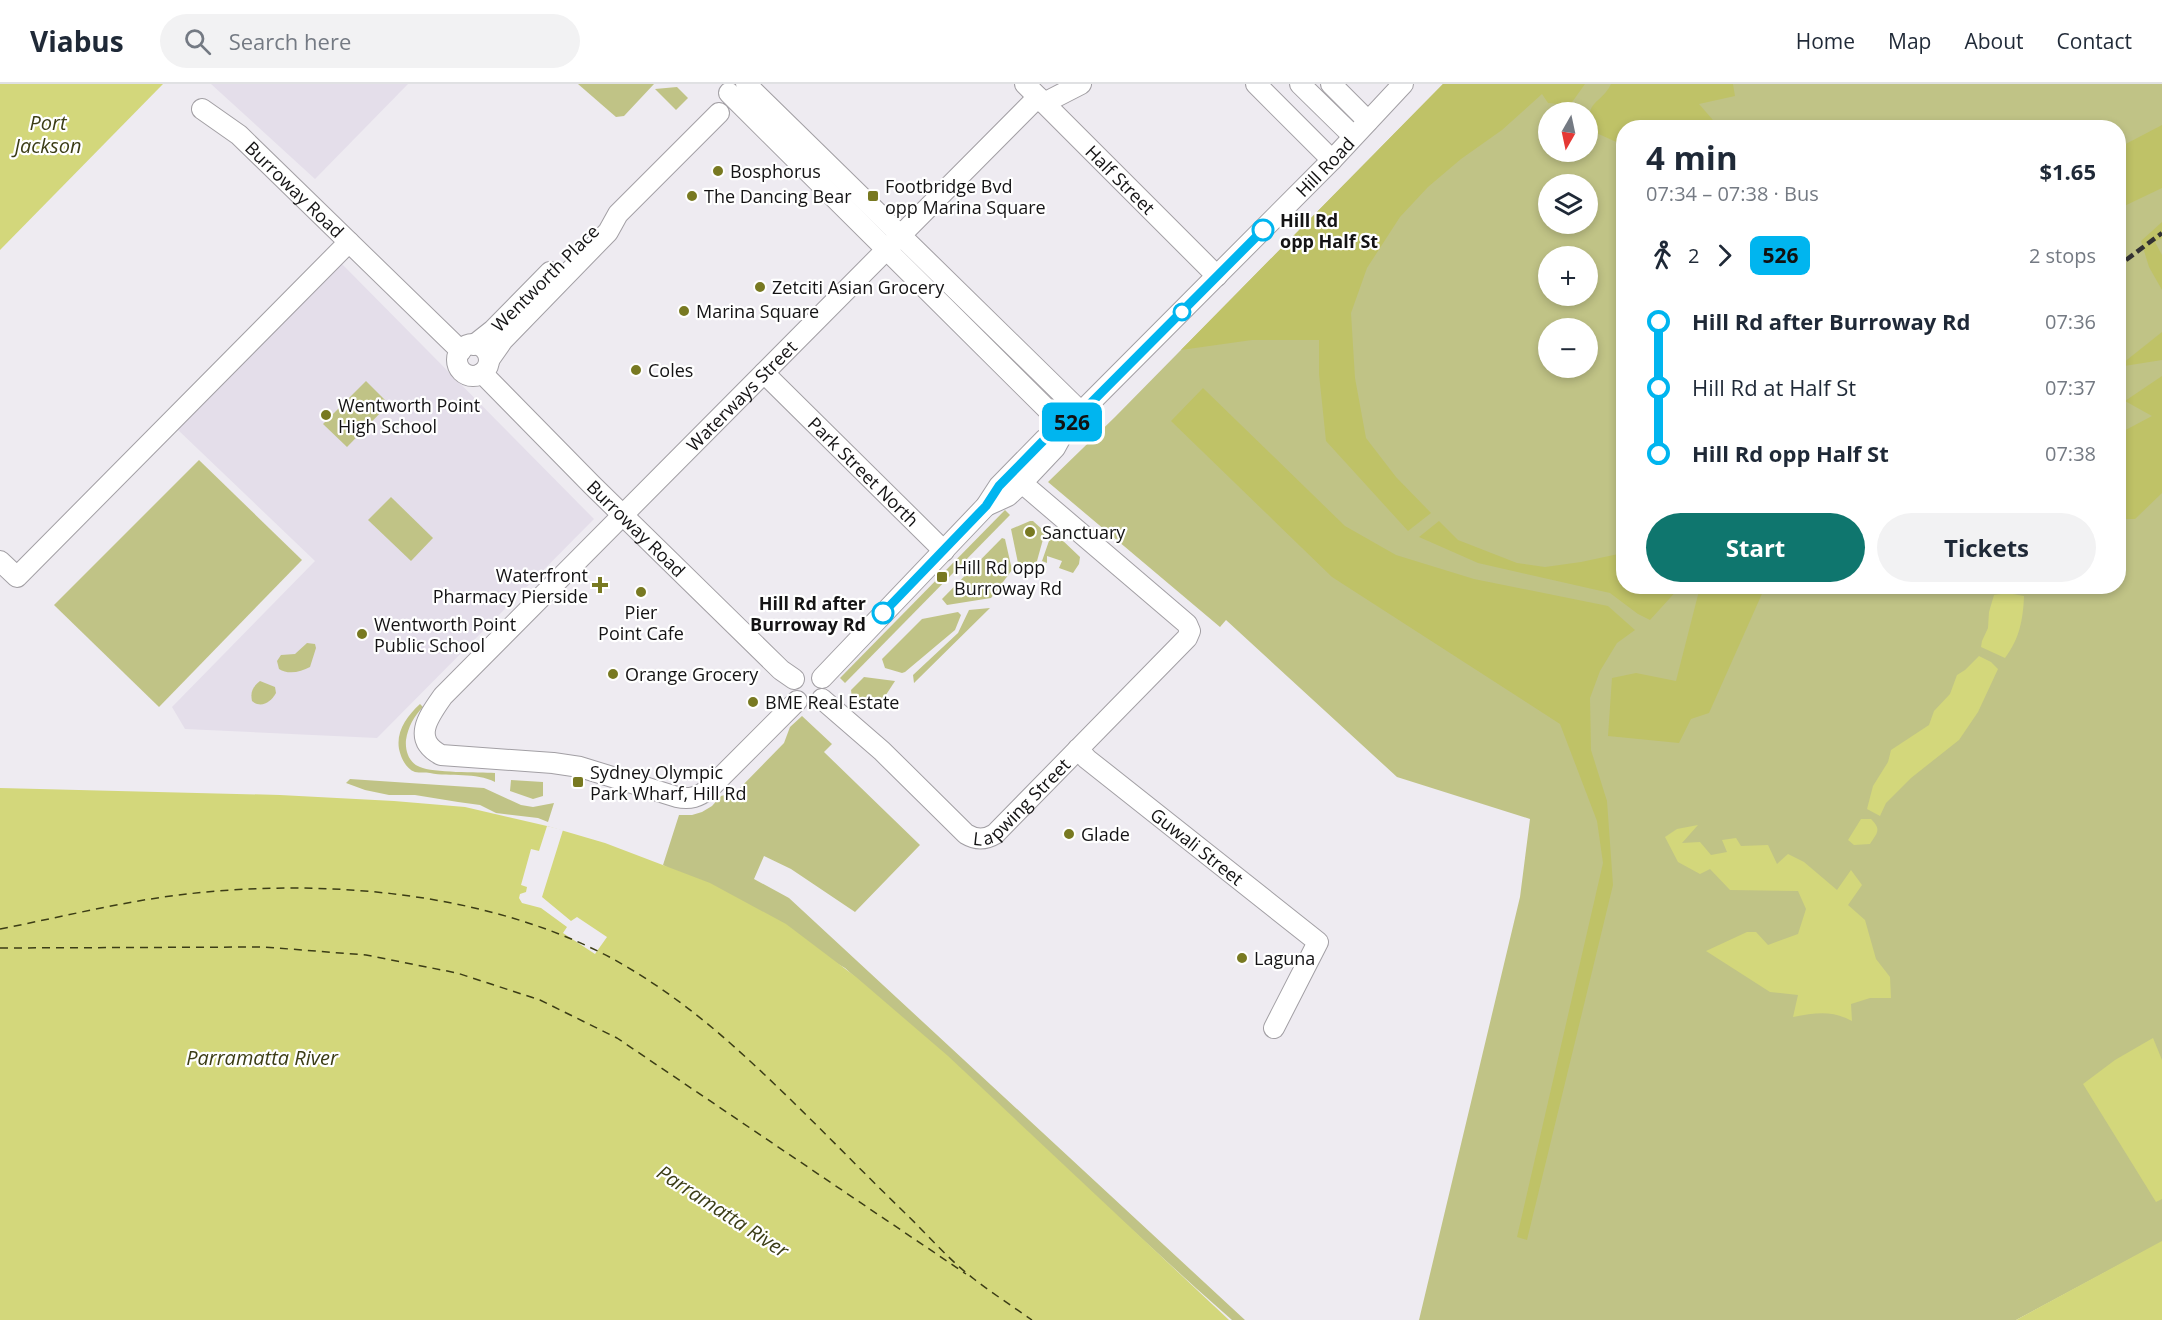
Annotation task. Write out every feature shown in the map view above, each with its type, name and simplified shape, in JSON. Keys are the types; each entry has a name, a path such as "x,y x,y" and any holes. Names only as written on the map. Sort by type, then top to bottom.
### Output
{"street":[{"name":"Waterways Street","path":"797,701 709,789 698,797 691,798 677,797 580,767 553,763 448,757 431,748 424,728 443,696 1036,95 1081,84"},
{"path":"1256,84 1332,160"},
{"path":"1300,84 1353,136"},
{"path":"1331,84 1368,120"},
{"name":"Hill Road","path":"986,506 1008,496 1022,483 1055,448 1066,428 1081,412 1332,160 1403,84"},
{"path":"744,90 893,242 1066,428"},
{"name":"Wentworth Place","path":"486,367 503,340 608,232 618,214 719,113 728,114 744,90"},
{"name":"Half Street","path":"1036,95 1217,276"},
{"name":"Burroway Road","path":"202,109 239,135 349,242 467,348"},
{"name":"Wentworth Place","path":"467,348 494,330 598,224 618,214"},
{"path":"0,561 17,577 349,242"},
{"path":"893,242 1081,412"},
{"path":"467,348 484,349 486,367 473,376 464,373 457,360 467,348"},
{"name":"Burroway Road","path":"486,367 623,514 781,670 794,679"},
{"name":"Park Street North","path":"764,373 944,551"},
{"name":"Hill Road","path":"822,678 986,506 999,486 1045,439 1066,428"},
{"name":"Lapwing Street","path":"822,699 882,751 966,834 976,839 990,837 1187,639 1190,631 1187,624 1022,483"},
{"path":"806,672 815,672 822,678 825,686 822,699 812,705 804,705 797,701 792,690 794,679 806,672"},
{"name":"Guwali Street","path":"1078,749 1087,759 1318,942 1274,1028"}],"shaded area":[{"path":"211,84 408,84 315,179"},
{"path":"578,84 654,84 624,116 616,117"},
{"path":"1443,84 2162,84 2162,1242 2016,1320 1419,1320 1520,897 1530,819 1397,777 1226,620 1220,627 1048,482"},
{"path":"1443,84 1585,84 1572,102 1547,102 1542,94 1502,130 1461,159 1428,187 1400,217 1367,268 1351,313 1355,378 1366,438 1396,477 1431,513 1408,531 1326,441 1319,374 1319,340 1252,340 1181,350"},
{"path":"1611,84 1733,84 1735,96 1699,104 1713,120 1616,120 1616,142 1598,134 1598,102 1596,102"},
{"path":"677,87 688,98 676,110 655,89"},
{"path":"2162,125 2162,188 2126,205 2126,144"},
{"path":"2162,222 2162,238 2155,242 2162,255 2162,290 2149,267 2141,241"},
{"path":"341,263 594,519 377,738 185,729 172,707 315,561 177,429"},
{"path":"2162,332 2162,360 2126,366 2126,361"},
{"path":"2162,376 2162,493 2135,519 2126,519 2126,430 2152,416 2126,400"},
{"path":"366,381 389,404 347,447 323,424"},
{"path":"1203,388 1345,526 1396,555 1474,579 1608,606 1635,630 1617,643 1600,671 1590,698 1591,750 1607,801 1613,885 1527,1240 1517,1237 1603,863 1597,821 1560,724 1332,577 1171,421"},
{"path":"199,460 302,560 159,707 54,605"},
{"path":"391,497 433,538 411,561 368,520"},
{"path":"1005,510 1010,515 845,683 840,678"},
{"path":"1030,521 1045,532 1037,561 1034,564 1018,563 1011,529"},
{"path":"1439,521 1458,540 1517,563 1545,567 1616,554 1616,594 1674,594 1650,620 1610,593 1478,563 1419,537"},
{"path":"1002,538 1005,539 1012,570 991,598 947,605 942,599"},
{"path":"1050,538 1060,538 1080,557 1079,564 1073,573 1059,568 1062,561 1047,556 1047,563 1042,561"},
{"path":"1698,594 1762,594 1709,713 1691,719 1679,743 1608,736 1612,678 1636,673 1676,681"},
{"path":"990,608 914,683 913,675 958,633 969,610"},
{"path":"958,612 961,615 955,630 905,672 885,668 882,659 922,619"},
{"path":"307,643 315,644 316,648 310,667 294,672 279,669 277,661 281,655 295,654"},
{"path":"864,677 895,681 882,701 858,704 852,699 851,690"},
{"path":"260,681 275,687 276,693 269,702 262,704 255,703 251,698 253,690"},
{"path":"420,704 423,707 412,722 406,740 410,760 426,769 495,773 495,782 471,776 415,772 404,763 400,752 399,736 407,719"},
{"path":"802,716 832,744 824,752 920,845 855,912 791,869 764,856 754,879 789,898 1245,1320 1232,1320 845,968 663,865 679,815 702,812 712,806 721,796 736,792 784,743 790,727"},
{"path":"350,779 484,788 521,805 533,807 554,803 548,822 538,818 496,813 480,805 415,795 389,795 365,790 346,783"},
{"path":"511,780 543,782 543,796 533,799 510,791"}],"water":[{"name":"Port Jackson","path":"0,84 163,84 0,250"},
{"path":"1994,595 2024,596 2020,628 2005,658 1981,647 1988,628 1989,612"},
{"path":"1979,656 1991,662 1998,669 1978,712 1959,740 1911,778 1886,803 1880,816 1867,809 1873,786 1888,762 1891,750 1929,725 1934,711 1950,694 1957,675"},
{"name":"Parramatta River","path":"0,788 280,795 465,807 547,826 605,843 710,883 786,924 856,977 948,1056 1229,1320 0,1320"},
{"path":"1861,819 1871,819 1877,832 1870,844 1854,845 1848,840"},
{"path":"1698,825 1682,843 1700,842 1711,855 1727,852 1722,840 1736,838 1741,846 1768,845 1777,864 1788,854 1804,862 1837,890 1851,870 1862,885 1848,905 1865,920 1876,959 1890,977 1891,998 1870,998 1851,1004 1852,1021 1823,1013 1793,1017 1798,995 1770,992 1706,951 1747,932 1756,932 1768,945 1798,934 1806,909 1798,891 1730,890 1710,869 1700,874 1678,862 1665,837 1677,829"},
{"path":"2153,1038 2162,1060 2162,1199 2156,1202 2083,1084 2115,1060"},
{"path":"2162,1241 2162,1320 2016,1320"}],"pier":[{"path":"547,826 563,830 542,897 571,921 577,917 607,937 595,954 563,933 567,927 541,908 522,903 519,898 520,894 526,892 527,887 521,885 531,849 539,851"}],"ferry route":[{"path":"0,929 163,897 240,889 295,888 351,890 461,905 515,919 566,937 630,969 675,998 703,1020 775,1084 956,1264 1032,1320"},
{"path":"0,948 264,947 366,955 457,973 540,1000 617,1038 966,1274"}],"railway":[{"path":"2126,260 2162,233"}],"bus line":[{"name":"526","path":"883,613 986,506 999,486 1045,439 1066,428 1263,230"}],"place":[{"name":"Bosphorus","path":"718,171"},
{"name":"The Dancing Bear","path":"692,196"},
{"name":"Footbridge Bvd opp Marina Square","path":"873,196"},
{"name":"Hill Rd opp Half St","path":"1263,230"},
{"name":"Zetciti Asian Grocery","path":"760,287"},
{"name":"Marina Square","path":"684,311"},
{"name":"Coles","path":"636,370"},
{"name":"Wentworth Point High School","path":"326,415"},
{"name":"Sanctuary","path":"1030,532"},
{"name":"Hill Rd opp Burroway Rd","path":"942,577"},
{"name":"Waterfront Pharmacy Pierside","path":"600,585"},
{"name":"Pier Point Cafe","path":"641,592"},
{"name":"Hill Rd after Burroway Rd","path":"883,613"},
{"name":"Wentworth Point Public School","path":"362,634"},
{"name":"Orange Grocery","path":"613,674"},
{"name":"BME Real Estate","path":"753,702"},
{"name":"Sydney Olympic Park Wharf, Hill Rd","path":"578,782"},
{"name":"Glade","path":"1069,834"},
{"name":"Laguna","path":"1242,958"}]}
